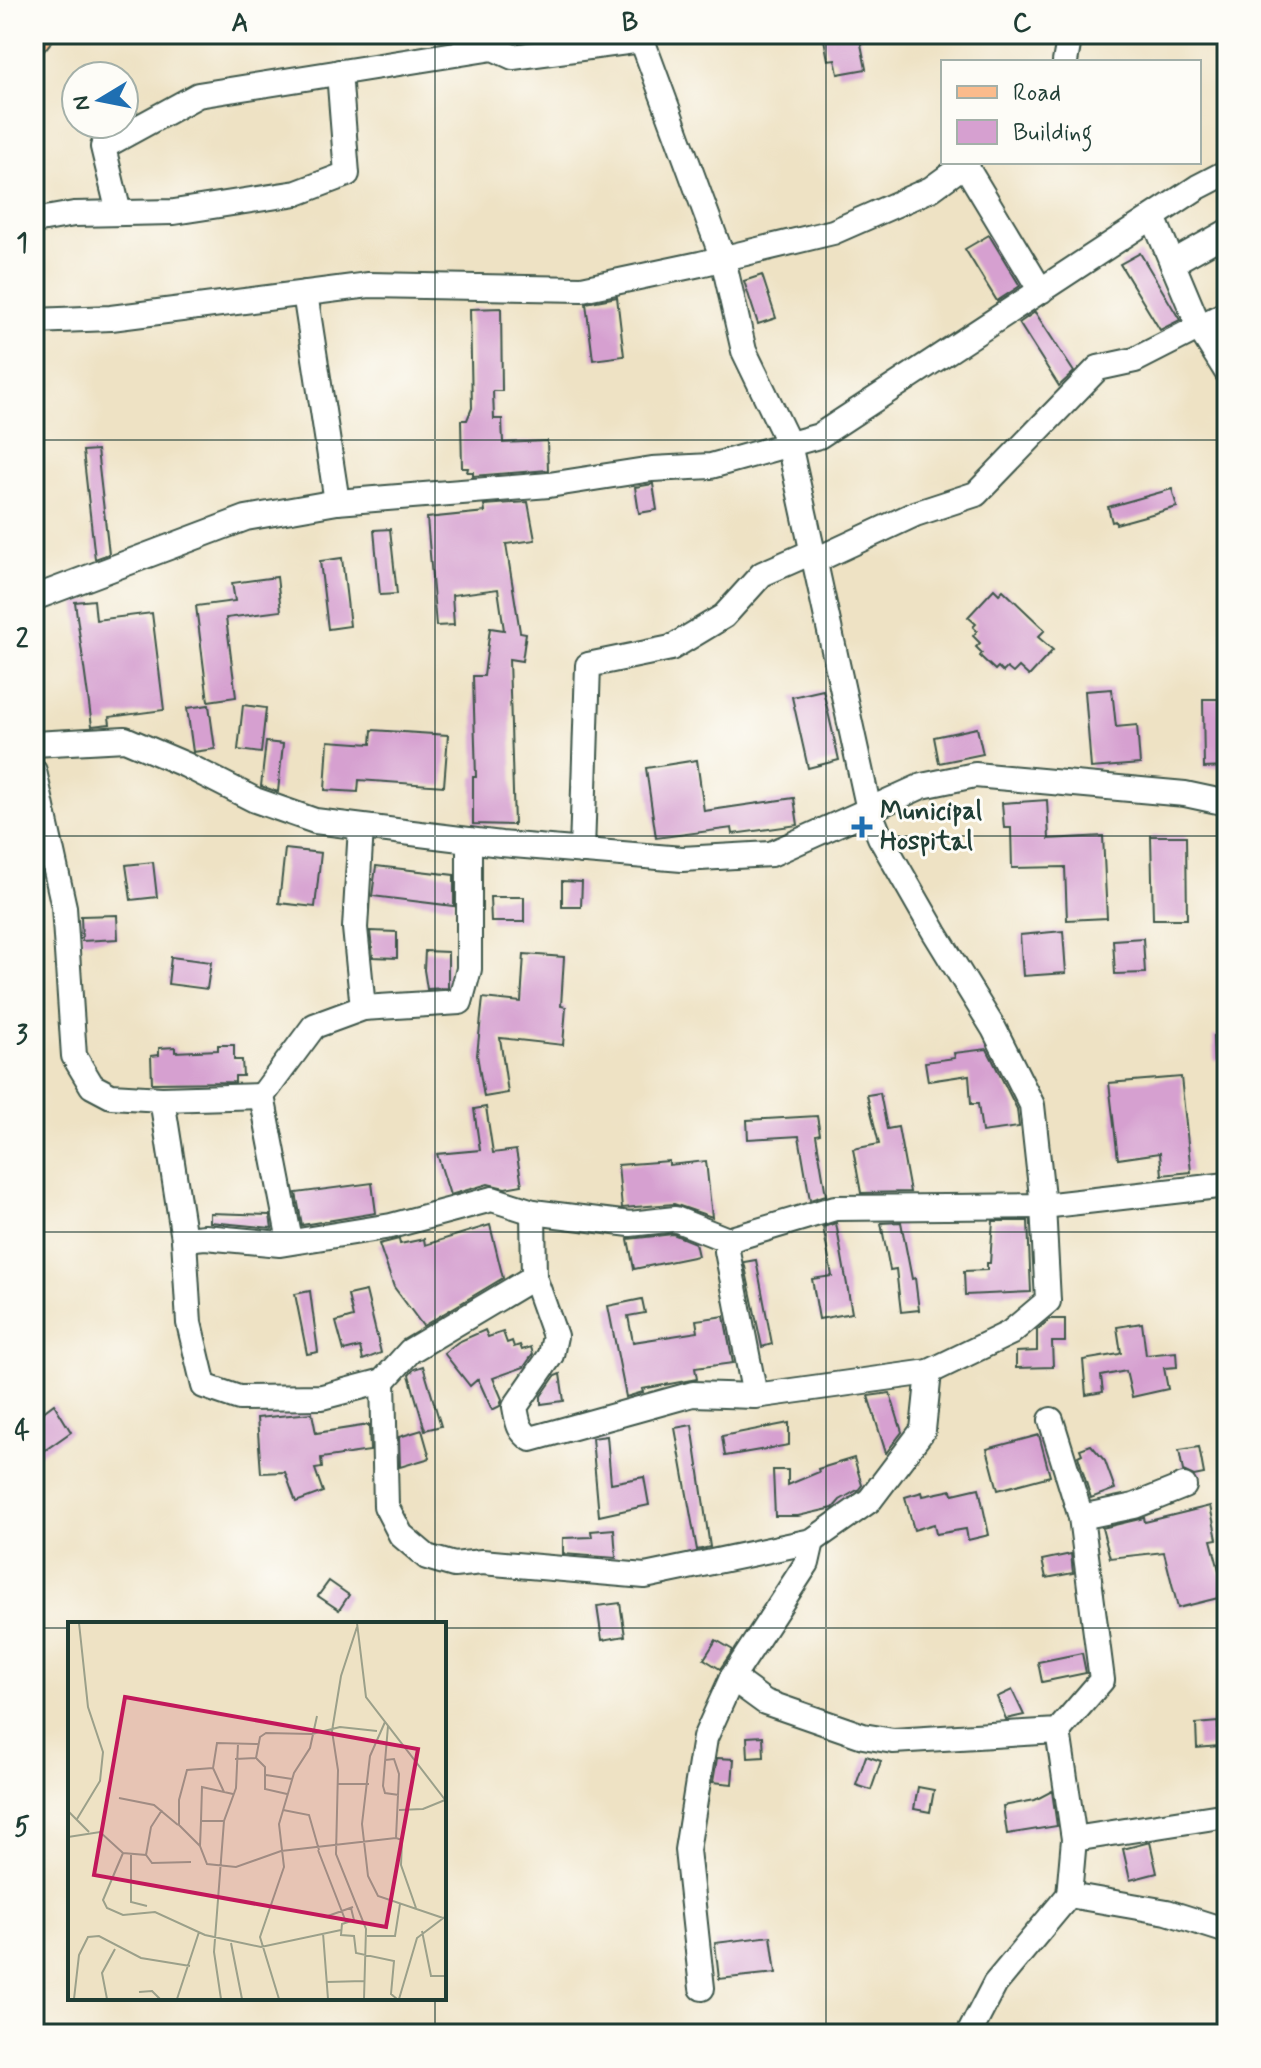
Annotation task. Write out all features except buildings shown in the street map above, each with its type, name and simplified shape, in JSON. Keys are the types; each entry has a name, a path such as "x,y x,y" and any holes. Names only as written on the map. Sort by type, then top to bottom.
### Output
{"street":[{"path":"1065,60 1070,34"},
{"path":"119,213 103,147 198,95 339,72 442,45 493,48 513,57 642,37 723,259 744,351 789,444 869,810 880,837 994,1029 1032,1105 1043,1206 1048,1301 1010,1333 929,1372 755,1396 693,1394 531,1439 519,1429 515,1407 551,1355 555,1336 534,1277 533,1212"},
{"path":"34,221 74,214 174,212 297,193 347,174 339,72"},
{"path":"34,321 111,318 369,285 582,289 833,232 931,189 965,164"},
{"path":"967,164 1041,291"},
{"path":"34,598 246,518 337,502 549,485 652,469 711,466 819,436 1198,187 1227,172"},
{"path":"1153,217 1200,329 1227,372"},
{"path":"1172,263 1227,232"},
{"path":"305,293 337,502"},
{"path":"582,851 588,665 671,648 724,616 762,574 915,514 976,494 1098,368 1135,360 1227,313"},
{"path":"34,744 125,739 255,800 315,821 469,840 682,859 771,854 922,786 975,775 1185,794 1227,803"},
{"path":"34,771 64,907 74,1056 92,1086 111,1096 162,1099 262,1096"},
{"path":"361,827 355,928 363,1008"},
{"path":"290,1241 262,1096 314,1026 363,1008 460,1002 469,969 469,840"},
{"path":"162,1099 184,1239 189,1323 204,1386 239,1398 322,1397 383,1381 410,1351 534,1277"},
{"path":"184,1239 205,1237 280,1244 391,1226 492,1199 533,1212 630,1224 675,1219 728,1240 835,1208 1043,1206 1227,1185"},
{"path":"728,1240 727,1251 755,1396"},
{"path":"383,1381 386,1506 401,1535 427,1557 454,1565 482,1562 645,1576 812,1541 870,1500 923,1430 929,1372"},
{"path":"732,1678 765,1702 863,1736 893,1741 1058,1731 1102,1680 1081,1517 1051,1420"},
{"path":"1081,1517 1134,1506 1184,1486"},
{"path":"702,1988 687,1850 705,1738 732,1678 807,1563 812,1541"},
{"path":"969,2034 995,1984 1069,1895 1074,1839 1058,1731"},
{"path":"1074,1839 1227,1815"},
{"path":"1069,1895 1167,1912 1227,1931"}],"place":[{"name":"Municipal Hospital","path":"862,827"}]}
